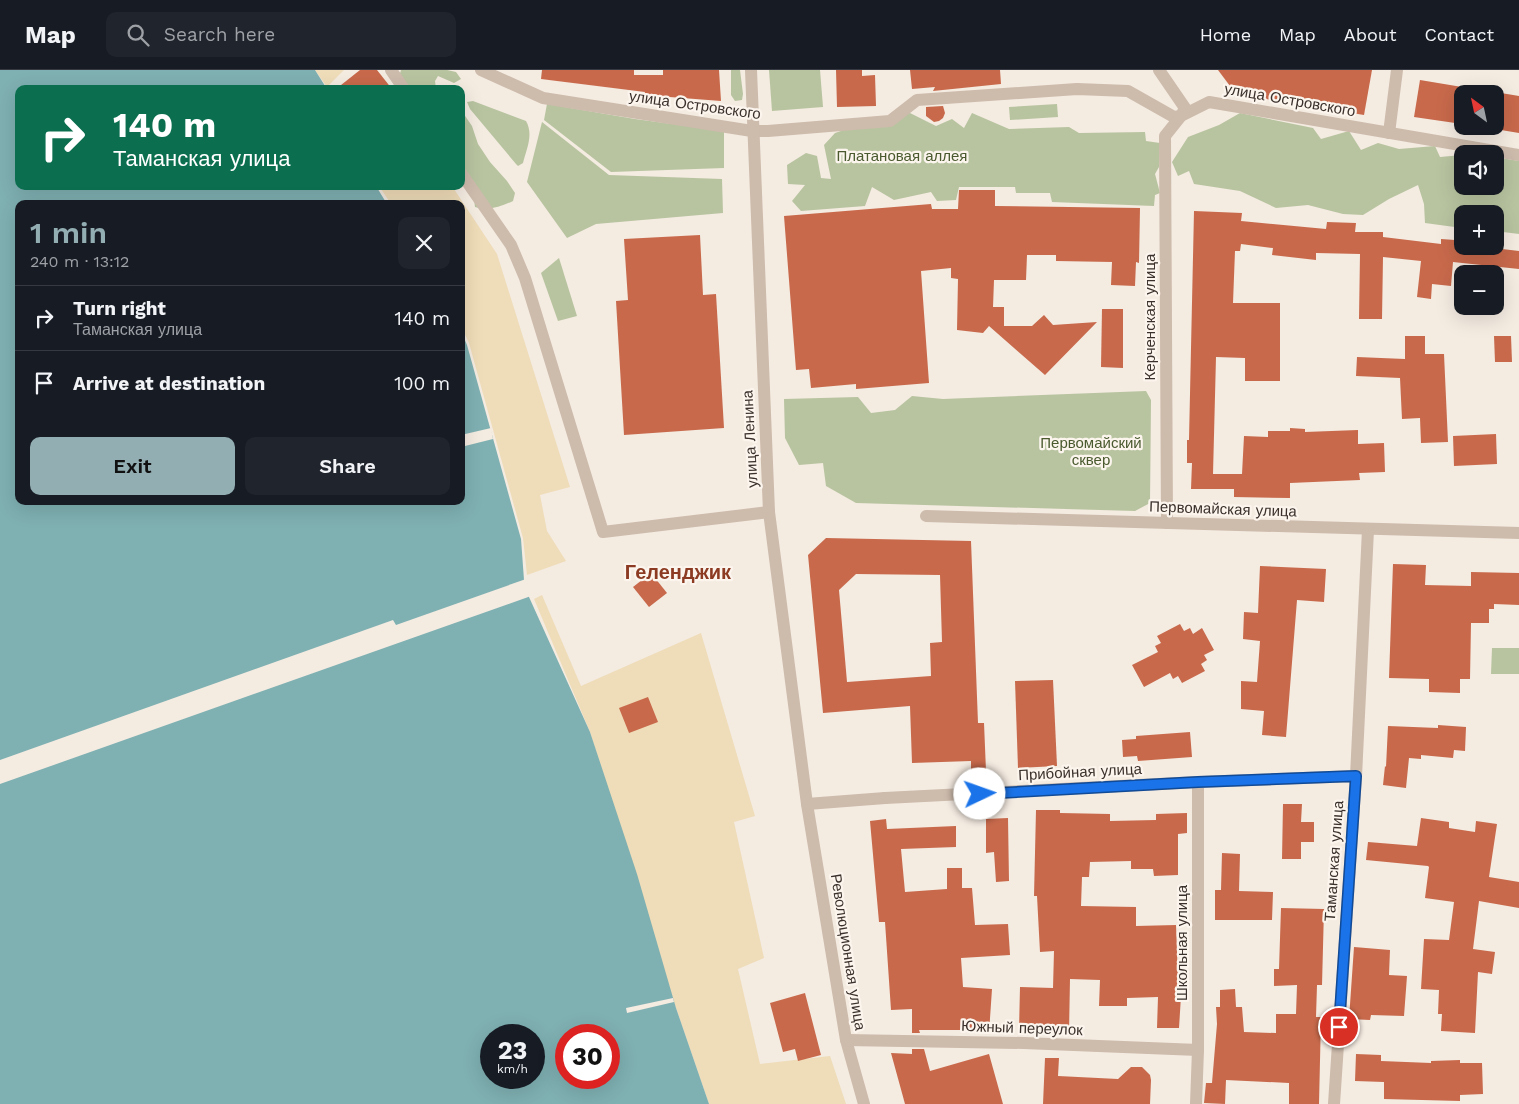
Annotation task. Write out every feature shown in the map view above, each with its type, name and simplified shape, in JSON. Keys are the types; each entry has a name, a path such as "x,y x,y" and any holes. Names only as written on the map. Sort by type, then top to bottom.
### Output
{"street":[{"path":"391,70 401,85"},
{"name":"улица Островского","path":"481,70 543,98 752,131 890,121 917,100 1077,89 1128,92 1174,117 1181,116 1209,102 1519,155"},
{"name":"улица Ленина","path":"751,70 769,512 807,804"},
{"path":"1159,70 1185,108 1181,116"},
{"path":"1388,133 1397,70"},
{"name":"Керченская улица","path":"1167,523 1165,136 1181,116"},
{"path":"465,179 510,245 525,278 603,532 769,512"},
{"name":"Первомайская улица","path":"926,516 1519,533"},
{"name":"Таманская улица","path":"1334,1104 1356,776 1368,530"},
{"name":"Прибойная улица","path":"807,804 885,798 1198,782 1356,776"},
{"name":"Школьная улица","path":"1196,1104 1198,1050 1198,782"},
{"name":"Революционная улица","path":"807,804 846,1040 864,1104"},
{"name":"Южный переулок","path":"846,1040 1024,1043 1198,1050"}],"green space":[{"path":"401,70 447,70 456,72 461,79 454,83 438,76 435,81 436,85 400,85 399,77"},
{"path":"731,70 740,70 742,100 735,101 731,95"},
{"path":"769,70 820,70 823,107 772,111"},
{"path":"473,101 526,121 529,137 523,163 518,166 516,164 470,109 467,102"},
{"path":"547,104 635,119 724,131 724,168 611,172 544,120"},
{"path":"1057,104 1058,117 1010,120 1009,107"},
{"name":"Платановая аллея","path":"908,112 936,126 952,119 964,128 972,113 1009,129 1069,127 1079,133 1145,132 1146,141 1160,143 1159,167 1155,174 1160,193 1155,195 1154,206 1052,202 1050,193 1016,193 1015,187 959,187 956,200 937,201 931,192 894,200 872,187 865,206 801,211 792,201 805,185 788,184 787,165 806,153 817,156 821,178 831,179 824,145 835,133 882,117"},
{"path":"1240,113 1313,128 1321,139 1349,131 1361,150 1378,143 1399,149 1435,146 1440,157 1454,156 1454,195 1504,195 1504,158 1519,161 1519,234 1504,232 1504,205 1454,205 1454,227 1425,223 1424,204 1418,185 1389,199 1363,215 1343,214 1308,205 1276,208 1240,191 1194,184 1189,171 1178,176 1172,162 1188,137 1219,125"},
{"path":"465,116 472,126 478,144 515,193 513,201 494,208 485,209 475,207 473,191 465,183"},
{"path":"542,122 609,175 722,179 723,213 596,224 567,238 527,182"},
{"path":"559,258 577,316 558,321 541,273"},
{"name":"Первомайский сквер","path":"1146,391 1151,400 1150,503 1135,511 856,503 826,486 823,463 799,465 785,438 784,399 858,397 871,413 895,410 912,396 943,399"},
{"path":"1492,648 1519,648 1519,674 1491,674"}],"sand":[{"path":"315,70 344,70 329,85 326,85"},
{"path":"382,190 455,190 461,200 388,200"},
{"path":"465,206 497,254 570,487 540,495 547,531 566,561 527,575 523,538 469,343 465,334"},
{"path":"542,595 581,686 701,633 755,816 734,822 764,958 738,969 760,1064 830,1056 846,1104 709,1104 674,1002 590,732 534,599"}],"water":[{"path":"0,70 315,70 324,85 15,85 15,190 378,190 385,200 15,200 15,505 465,505 465,340 521,539 524,580 529,597 590,732 637,874 676,1008 709,1104 0,1104"}],"pier":[{"path":"491,428 493,439 465,446 465,434"},
{"path":"526,579 531,596 0,784 0,760 393,620 396,625"},
{"path":"673,998 674,1002 627,1013 626,1008"}],"building":[{"path":"360,70 377,70 389,85 341,85"},
{"path":"542,70 634,70 634,75 663,75 663,70 719,70 721,101 644,95 645,92 541,79"},
{"path":"836,70 862,70 862,76 875,75 876,106 837,107"},
{"path":"910,70 1000,70 1001,84 933,91 935,87 912,89"},
{"path":"1218,70 1372,70 1364,115 1236,94"},
{"path":"1420,80 1454,86 1454,123 1414,117"},
{"path":"1504,94 1519,96 1519,133 1504,130"},
{"path":"943,106 945,113 939,121 934,122 926,116 926,107"},
{"path":"959,190 995,190 995,206 1140,208 1139,263 1136,262 1135,286 1111,285 1112,262 1056,261 1056,255 1027,255 1026,280 994,280 993,307 1004,307 1004,326 1032,326 1044,315 1053,325 1097,322 1045,375 989,326 983,333 957,330 958,279 951,278 951,268 921,271 929,383 856,389 856,384 811,388 809,369 796,370 784,216 931,204 932,209 958,209"},
{"path":"1194,211 1242,213 1241,221 1326,229 1327,222 1356,223 1355,232 1383,232 1383,237 1441,244 1441,239 1454,240 1454,255 1504,255 1504,249 1519,251 1519,269 1504,267 1504,265 1453,262 1451,286 1432,284 1431,299 1417,297 1421,261 1383,257 1382,319 1359,319 1360,254 1316,253 1316,260 1272,255 1273,248 1241,244 1240,251 1235,251 1233,303 1280,303 1280,381 1245,381 1245,358 1216,357 1213,474 1242,474 1244,436 1268,437 1268,431 1290,431 1290,428 1305,429 1305,432 1358,430 1358,444 1384,443 1385,472 1359,473 1360,480 1290,483 1290,498 1234,497 1234,489 1191,489 1192,463 1187,463 1187,440 1189,440"},
{"path":"700,235 703,295 716,294 724,428 624,435 616,301 628,300 624,239"},
{"path":"1102,309 1123,309 1123,368 1101,367"},
{"path":"1405,336 1425,336 1425,354 1444,354 1448,442 1421,443 1420,418 1402,419 1400,378 1356,376 1357,357 1405,359"},
{"path":"1494,336 1511,336 1512,362 1495,362"},
{"path":"1496,434 1497,464 1454,466 1453,436"},
{"path":"826,538 971,541 978,723 984,723 986,771 971,772 971,761 912,763 910,706 823,713 808,555","holes":["856,574 940,575 942,642 930,643 931,676 847,682 839,590"]},
{"path":"1393,564 1426,565 1425,585 1471,586 1471,572 1519,573 1519,605 1494,604 1494,609 1489,609 1489,623 1471,623 1470,679 1460,679 1460,693 1429,692 1429,679 1389,678"},
{"path":"1260,566 1326,569 1324,602 1297,600 1286,737 1262,735 1264,711 1241,709 1241,681 1257,682 1260,641 1243,639 1244,612 1258,613"},
{"path":"651,573 667,593 649,607 633,587"},
{"path":"1180,624 1184,631 1190,628 1193,634 1202,628 1214,650 1204,655 1207,660 1201,664 1205,671 1182,683 1178,676 1173,679 1170,673 1144,687 1132,665 1158,652 1155,646 1161,643 1157,636"},
{"path":"1053,680 1057,766 1018,768 1015,681"},
{"path":"648,697 658,722 629,733 619,708"},
{"path":"1438,725 1466,727 1465,751 1454,750 1453,758 1421,755 1421,759 1409,758 1406,788 1383,785 1388,726 1438,728"},
{"path":"1190,732 1192,757 1138,761 1137,756 1123,757 1122,740 1136,739 1136,736"},
{"path":"1283,804 1302,804 1301,822 1314,822 1314,842 1301,842 1301,859 1282,859"},
{"path":"1036,810 1060,810 1060,813 1110,814 1110,821 1156,820 1156,814 1187,813 1187,833 1178,834 1178,875 1154,876 1153,869 1131,869 1131,861 1090,862 1089,877 1082,877 1081,906 1136,907 1136,926 1176,925 1178,980 1181,980 1179,1028 1157,1028 1158,997 1127,998 1127,1006 1099,1006 1100,980 1070,979 1069,1033 1019,1031 1020,987 1053,988 1054,951 1040,952 1037,896 1034,896"},
{"path":"1008,818 1009,881 996,882 994,852 986,853 986,819"},
{"path":"1421,818 1449,822 1449,828 1475,832 1476,821 1497,824 1489,877 1519,882 1519,908 1479,901 1473,949 1495,952 1492,974 1478,972 1475,1033 1441,1031 1442,1014 1438,1014 1439,990 1421,989 1424,939 1449,940 1454,902 1425,898 1428,866 1366,860 1368,842 1417,846"},
{"path":"886,819 887,829 956,826 956,847 901,849 905,892 947,889 947,868 962,868 962,888 972,888 975,925 1008,924 1010,955 961,958 963,987 992,989 989,1033 969,1032 969,1030 919,1030 920,1033 912,1033 912,1009 891,1010 885,922 879,922 870,821"},
{"path":"1222,853 1240,854 1239,891 1273,892 1272,920 1215,920 1215,890 1221,890"},
{"path":"1281,908 1324,909 1322,985 1317,985 1316,1017 1321,1017 1319,1104 1289,1104 1289,1083 1226,1080 1225,1104 1204,1103 1206,1083 1212,1083 1217,1024 1216,1007 1220,1007 1220,990 1235,989 1236,1007 1242,1007 1244,1032 1276,1033 1276,1014 1296,1014 1297,985 1274,986 1274,969 1279,969"},
{"path":"1354,947 1390,950 1389,975 1407,976 1404,1016 1371,1015 1370,1020 1349,1019"},
{"path":"805,993 821,1055 798,1061 795,1049 783,1052 770,1003"},
{"path":"912,1049 924,1049 930,1071 989,1054 1003,1104 905,1104 891,1053 912,1054"},
{"path":"1356,1054 1381,1055 1381,1061 1431,1063 1431,1061 1460,1060 1460,1063 1482,1063 1483,1094 1460,1095 1460,1101 1384,1099 1384,1082 1355,1081"},
{"path":"1045,1058 1059,1058 1058,1076 1118,1079 1131,1067 1142,1067 1150,1075 1150,1104 1043,1104"}],"district":[{"name":"Геленджик","path":"678,572"}],"route":[{"path":"980,794 1198,782 1356,776 1339,1027"}]}
